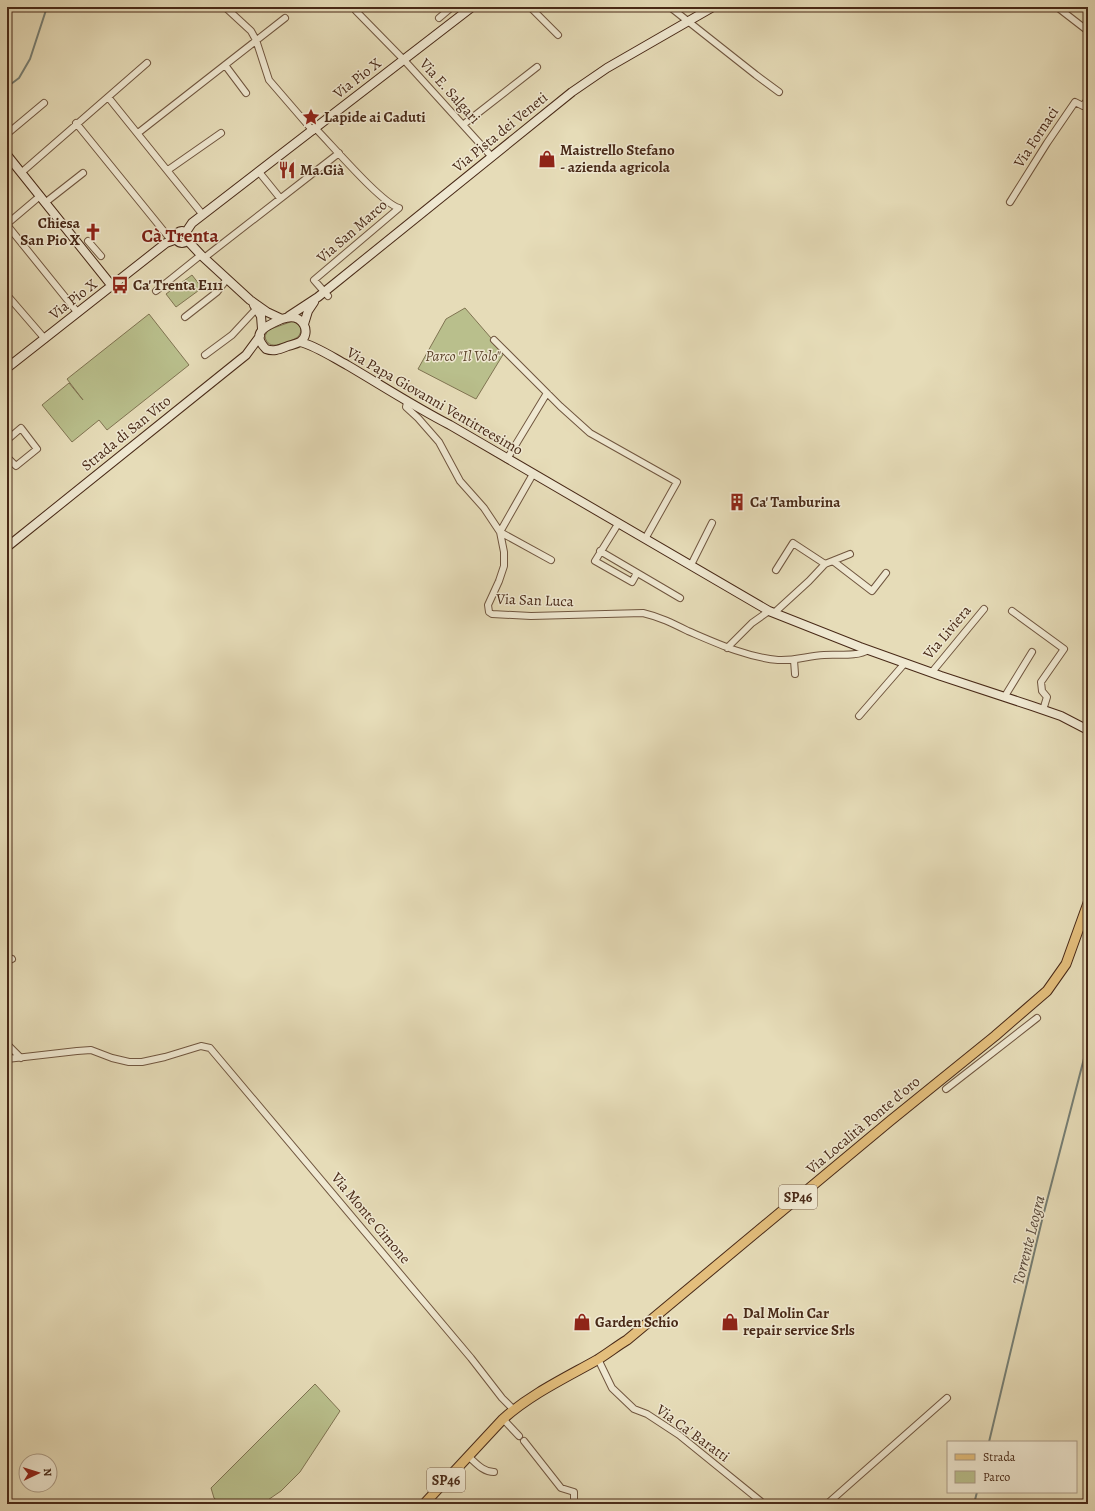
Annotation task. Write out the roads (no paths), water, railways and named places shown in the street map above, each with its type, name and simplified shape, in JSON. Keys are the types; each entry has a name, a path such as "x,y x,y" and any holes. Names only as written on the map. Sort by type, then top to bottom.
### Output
{"main road":[{"name":"Via Località Ponte d'oro","path":"468,1456 514,1410 553,1385 598,1360 627,1340 890,1121 995,1036 1047,991 1066,964 1088,903"},
{"name":"SP46","path":"424,1504 468,1456"}],"street":[{"name":"Via San Marco","path":"225,7 251,31 256,40 269,80 314,130 388,203 393,207 399,208 314,280 323,295"},
{"path":"439,18 452,7"},
{"name":"Via Pio X","path":"7,368 112,286 174,240 179,232 186,236 192,223 472,7"},
{"path":"530,7 558,35"},
{"path":"670,7 779,92"},
{"name":"Via Pista dei Veneti","path":"305,327 308,311 323,295 572,92 607,68 713,7"},
{"path":"1057,7 1088,30"},
{"name":"Via E. Salgari","path":"356,11 464,124 492,157"},
{"path":"138,133 285,18"},
{"path":"22,172 76,123 147,63"},
{"path":"225,65 246,93"},
{"path":"464,124 537,67"},
{"path":"108,96 203,215"},
{"name":"Via Fornaci","path":"1010,202 1047,142 1075,102 1083,106 1088,99"},
{"path":"7,134 44,103"},
{"path":"76,123 174,240"},
{"path":"168,170 221,133"},
{"path":"156,291 339,153"},
{"path":"7,155 112,286"},
{"path":"259,172 280,198"},
{"path":"46,202 83,173"},
{"path":"40,196 7,225 78,313"},
{"name":"Via Papa Giovanni Ventitreesimo","path":"186,236 203,257 250,300 267,312 300,319 314,343 324,352"},
{"name":"Via Pio X","path":"88,241 101,256"},
{"path":"185,317 217,292 227,279"},
{"path":"7,295 45,339"},
{"name":"Via Pista dei Veneti","path":"285,317 323,295"},
{"name":"Via Papa Giovanni Ventitreesimo","path":"250,300 261,316 260,341 266,349"},
{"path":"205,355 232,335 256,308"},
{"path":"261,332 268,324 285,317"},
{"path":"246,355 266,349 278,350 300,342 305,327"},
{"name":"Strada di San Vito","path":"7,547 246,355 261,332"},
{"path":"494,340 590,433 677,482 645,539"},
{"name":"Via Papa Giovanni Ventitreesimo","path":"300,342 324,352 407,402 771,612 868,650"},
{"path":"507,459 547,393"},
{"name":"Via San Luca","path":"407,402 406,408 418,418 439,442 460,481 484,508 500,532 504,552 504,566 488,605 488,610 492,614 532,616 642,613 660,617 727,648 777,660 862,654 868,650"},
{"path":"7,440 22,428 38,449 16,466 7,457"},
{"name":"Via Papa Giovanni Ventitreesimo","path":"500,532 533,474"},
{"path":"691,565 712,523"},
{"path":"618,524 595,561 632,582 637,574"},
{"path":"500,532 551,560"},
{"path":"776,570 793,544 825,564"},
{"path":"600,551 680,598"},
{"path":"727,648 752,623 771,612 809,581 825,564 850,554"},
{"path":"833,561 872,591 886,573"},
{"name":"Via Liviera","path":"932,672 984,609"},
{"path":"1012,611 1064,649 1041,682 1042,691 1047,698 1043,710"},
{"name":"Via Liviera","path":"868,650 1061,716 1088,730"},
{"path":"1004,696 1032,652"},
{"path":"794,660 795,674"},
{"name":"Via Liviera","path":"859,716 904,663"},
{"path":"946,1089 1037,1018"},
{"path":"7,1044 22,1058"},
{"name":"Via Monte Cimone","path":"22,1058 91,1050 112,1058 129,1062 142,1062 201,1046 210,1048 502,1398 514,1410"},
{"path":"7,1059 22,1058"},
{"name":"Via Ca' Baratti","path":"598,1360 612,1388 634,1409 647,1414 679,1435 764,1504"},
{"path":"827,1504 947,1398"},
{"path":"504,1419 519,1436"},
{"path":"524,1441 561,1488 574,1492 574,1504"},
{"path":"468,1456 482,1468 489,1472 494,1472"}],"waterway":[{"path":"7,87 19,78 30,59 47,7"},
{"name":"Torrente Leogra","path":"989,1441 1042,1220 1088,1043"},
{"name":"Torrente Leogra","path":"974,1504 977,1493"}],"place":[{"name":"Lapide ai Caduti","path":"311,117"},
{"name":"Maistrello Stefano - azienda agricola","path":"547,159"},
{"name":"Ma.Già","path":"287,170"},
{"name":"Chiesa San Pio X","path":"93,232"},
{"name":"Ca' Trenta E111","path":"120,285"},
{"name":"Ca' Tamburina","path":"737,502"},
{"name":"Garden Schio","path":"582,1322"},
{"name":"Dal Molin Car repair service Srls","path":"730,1322"}],"district":[{"name":"Cà Trenta","path":"180,235"}],"park label":[{"name":"Parco \"Il Volo\"","path":"463,356"}]}
